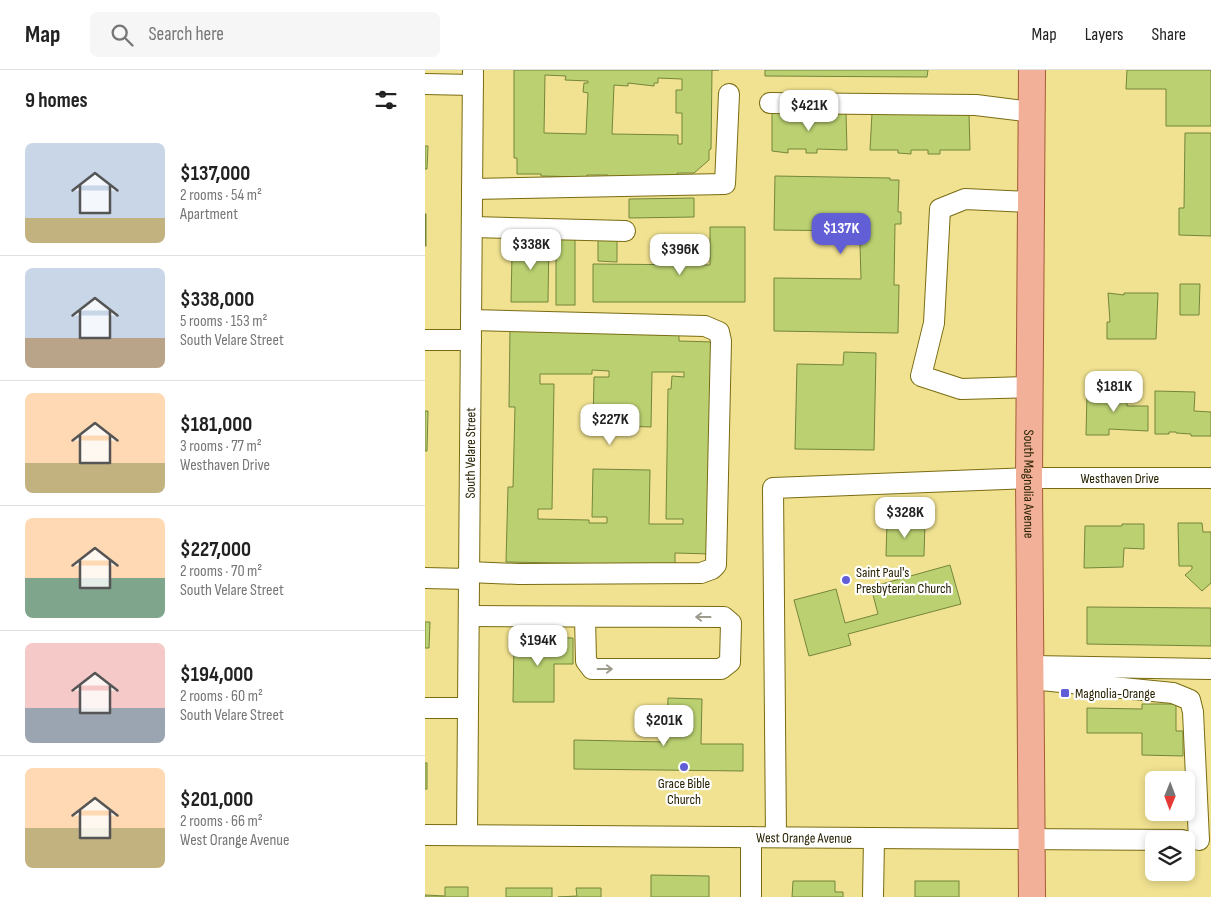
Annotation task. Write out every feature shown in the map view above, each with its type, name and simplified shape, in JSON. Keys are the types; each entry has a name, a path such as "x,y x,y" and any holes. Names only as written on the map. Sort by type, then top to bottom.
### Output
{"main road":[{"name":"South Magnolia Avenue","path":"1032,70 1029,478 1032,897"}],"street":[{"path":"425,84 473,78"},
{"name":"South Velare Street","path":"467,835 473,78"},
{"path":"472,189 725,184 729,94"},
{"path":"770,103 976,106 1032,112"},
{"path":"1031,202 965,199 940,209 934,323 921,376 961,389 1031,387"},
{"path":"472,227 625,231"},
{"path":"425,578 519,574 701,573 712,570 716,565 721,341 719,332 705,326 471,320"},
{"path":"425,340 471,340"},
{"name":"Westhaven Drive","path":"776,837 773,488 1029,478 1211,478"},
{"path":"469,616 724,616 731,624 730,662 721,669 592,668 586,661 585,617"},
{"path":"1031,673 1211,669"},
{"path":"1031,673 1173,693 1190,700 1193,712 1195,831"},
{"path":"425,708 468,708"},
{"name":"West Orange Avenue","path":"425,835 1145,840"},
{"path":"751,837 751,897"},
{"path":"873,897 874,838"}],"building":[{"path":"514,70 712,70 711,149 709,150 709,160 694,173 677,173 678,177 608,177 608,175 587,175 587,177 517,174 517,158 514,158","holes":["545,75 566,76 565,80 588,81 588,83 584,83 583,92 588,93 586,134 544,133","658,78 682,79 682,90 676,90 676,113 682,113 682,144 678,144 678,135 612,134 614,85 628,86 628,83 654,86 654,83 658,83"]},
{"path":"765,70 928,70 927,77 765,76"},
{"path":"1127,70 1211,70 1211,126 1166,126 1166,89 1126,89"},
{"path":"772,112 846,113 847,150 817,149 817,153 806,153 806,149 788,149 788,153 772,151"},
{"path":"872,113 969,114 970,150 940,150 940,154 928,154 928,150 911,150 911,154 898,153 898,150 870,150"},
{"path":"1185,133 1211,133 1211,236 1179,235 1179,208 1184,208"},
{"path":"425,146 428,146 427,169 425,169"},
{"path":"775,176 890,178 890,180 899,180 898,212 901,212 901,224 895,224 894,285 899,285 898,333 774,331 774,278 861,279 861,231 774,230"},
{"path":"694,198 694,217 629,218 629,199"},
{"path":"426,214 426,246 425,246"},
{"path":"710,227 745,227 745,302 593,302 593,264 710,265"},
{"path":"523,236 549,236 548,302 511,302 512,255 523,255"},
{"path":"598,237 617,238 617,262 598,261"},
{"path":"556,238 575,238 575,305 556,305"},
{"path":"1180,284 1200,284 1199,315 1180,315"},
{"path":"1108,293 1124,295 1124,293 1158,293 1156,339 1107,339 1107,322 1110,322"},
{"path":"510,328 679,330 679,341 715,342 712,554 675,553 675,565 506,562 508,487 513,487 515,407 509,407","holes":["592,370 609,371 609,377 594,377 593,425 651,427 652,372 684,372 684,377 672,376 671,389 668,389 666,519 683,519 683,524 649,524 650,470 593,469 592,517 607,517 607,523 589,523 589,520 538,519 538,509 552,509 554,384 540,384 540,374 592,374"]},
{"path":"844,352 876,353 874,450 795,449 797,364 843,365"},
{"path":"1100,387 1127,387 1127,406 1148,406 1148,431 1109,429 1109,435 1086,435 1087,394 1100,394"},
{"path":"1155,391 1195,392 1194,411 1211,412 1211,436 1191,436 1191,434 1176,432 1155,434"},
{"path":"425,411 428,411 427,451 425,451"},
{"path":"887,522 925,522 924,556 886,556"},
{"path":"1178,523 1202,523 1203,532 1211,532 1211,583 1202,591 1185,575 1192,569 1192,566 1179,566"},
{"path":"1122,524 1144,524 1144,549 1124,548 1123,567 1084,568 1085,526 1122,526"},
{"path":"950,565 961,604 848,634 851,645 809,656 794,600 836,589 845,623 878,614 871,587"},
{"path":"1087,607 1211,608 1211,646 1087,644"},
{"path":"425,622 430,622 429,648 425,648"},
{"path":"514,637 573,638 573,664 554,664 554,702 513,702"},
{"path":"668,698 702,699 701,744 743,744 743,771 574,769 574,740 667,742"},
{"path":"1142,704 1176,704 1176,731 1183,731 1183,756 1142,755 1142,733 1087,733 1087,708 1142,709"},
{"path":"425,763 427,763 427,789 425,789"},
{"path":"651,875 709,876 709,897 651,897"},
{"path":"793,881 835,881 835,892 843,892 843,897 792,897"},
{"path":"915,881 959,881 959,897 915,897"},
{"path":"445,887 468,887 468,897 425,897 425,895 445,896"},
{"path":"506,888 552,888 552,897 506,897"},
{"path":"576,888 601,888 601,897 558,897 577,896"}],"place":[{"name":"Saint Paul's Presbyterian Church","path":"846,580"},
{"name":"Magnolia-Orange","path":"1065,693"},
{"name":"Grace Bible Church","path":"684,767"}]}
